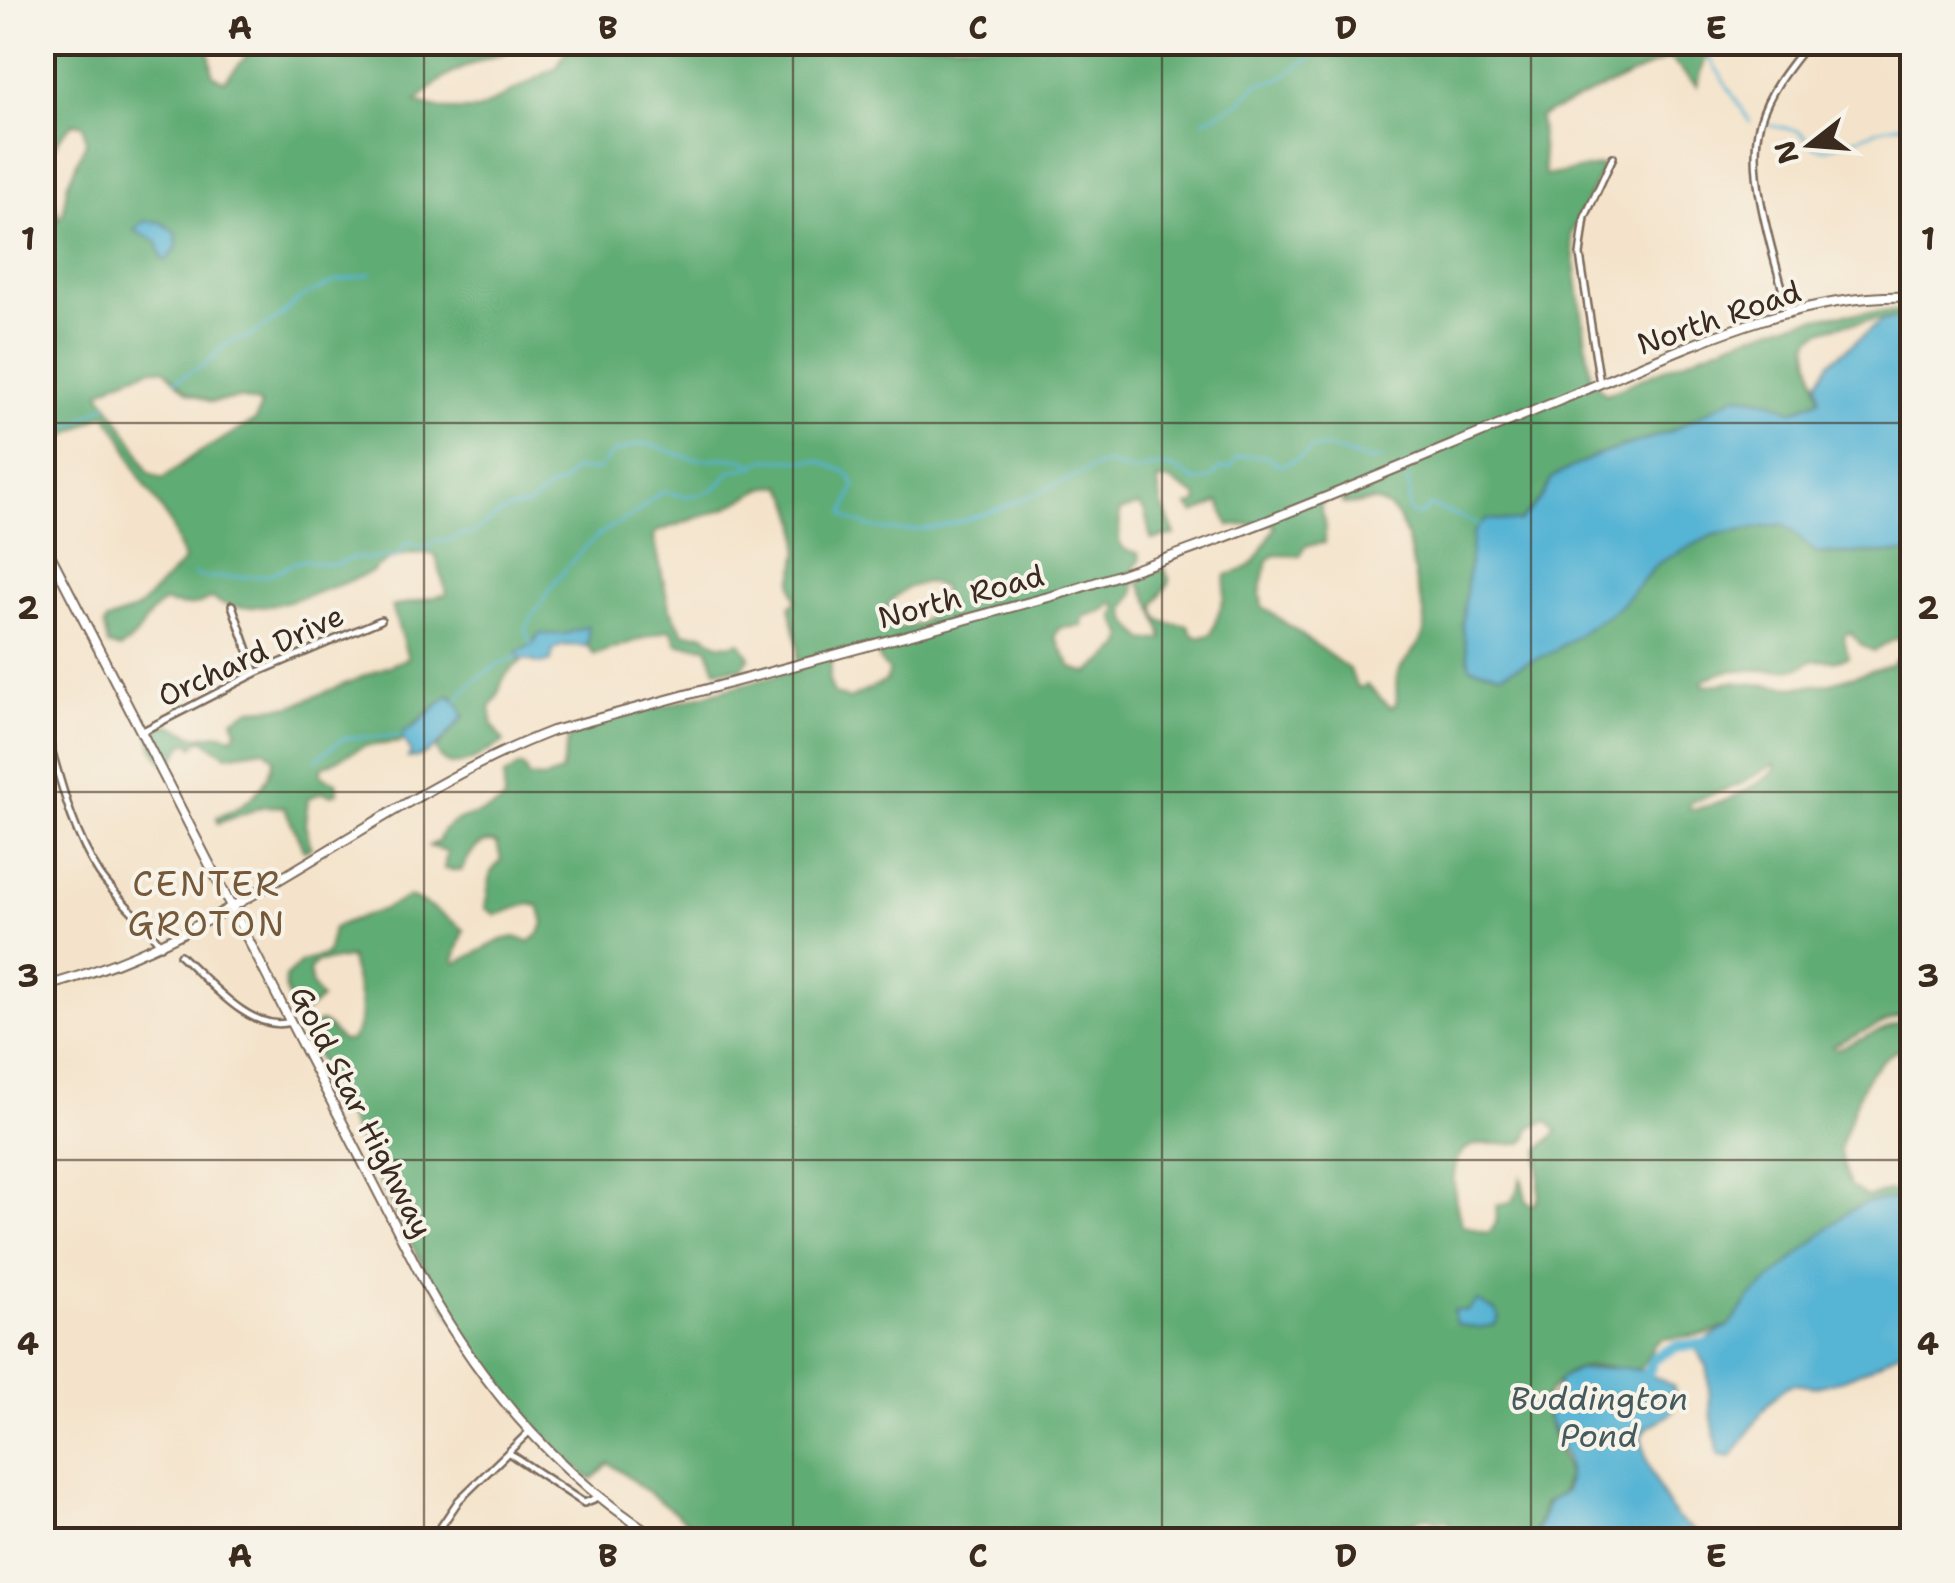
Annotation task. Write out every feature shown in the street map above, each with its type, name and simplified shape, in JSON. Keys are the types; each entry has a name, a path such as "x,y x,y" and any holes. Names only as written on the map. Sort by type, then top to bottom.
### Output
{"main road":[{"name":"North Road","path":"42,987 110,967 161,946 478,763 552,731 1132,572 1735,330 1866,298 1912,297"},
{"name":"Gold Star Highway","path":"42,540 445,1319 484,1378 529,1432 599,1497 661,1540"}],"street":[{"path":"1789,314 1758,186 1756,153 1760,124 1773,90 1809,42"},
{"path":"1600,384 1580,255 1585,217 1613,157"},
{"path":"232,606 256,673"},
{"name":"Orchard Drive","path":"140,733 256,673 381,620"},
{"path":"42,718 76,825 91,858 111,889 161,946"},
{"path":"180,954 260,1022 277,1026 290,1022"},
{"path":"432,1540 460,1500 529,1432"},
{"path":"508,1452 584,1503 599,1497"}],"green space":[{"path":"43,43 208,43 213,75 224,81 258,43 539,43 463,68 415,102 446,110 478,110 557,67 570,43 1721,43 1705,60 1697,86 1669,58 1539,117 1545,176 1604,165 1571,235 1591,378 1606,394 1714,348 1799,321 1912,310 1912,316 1837,326 1813,336 1809,350 1820,399 1793,412 1772,401 1738,395 1669,432 1593,457 1552,478 1542,497 1519,522 1469,564 1470,579 1620,606 1657,564 1713,535 1783,524 1817,553 1912,553 1912,638 1895,639 1874,651 1850,632 1844,637 1848,657 1811,660 1790,669 1731,671 1702,682 1704,686 1732,682 1795,687 1827,684 1891,665 1912,643 1912,1005 1905,1013 1832,1046 1845,1046 1912,1017 1912,1050 1897,1050 1869,1075 1839,1149 1850,1186 1868,1197 1888,1191 1908,1195 1907,1204 1778,1274 1751,1297 1730,1325 1708,1334 1663,1339 1655,1344 1640,1370 1583,1367 1562,1377 1542,1403 1568,1474 1562,1493 1545,1503 1533,1540 1450,1540 1449,1520 1438,1522 1425,1517 1406,1526 1400,1540 712,1540 609,1463 591,1480 510,1398 480,1358 425,1269 307,1036 308,1029 320,1022 342,1041 351,1040 357,1030 361,1010 350,958 317,962 309,970 312,986 321,999 305,1012 289,999 285,978 301,962 327,954 333,928 409,897 464,930 454,961 457,963 501,940 515,937 529,942 538,935 544,924 539,906 529,904 496,915 485,908 491,872 501,860 497,843 479,845 461,871 444,869 447,852 429,846 439,841 448,826 504,801 504,776 518,767 524,767 528,777 543,779 561,772 568,740 579,729 796,670 798,648 790,606 796,600 792,583 798,531 795,512 782,485 764,488 726,508 656,532 654,537 669,607 684,633 705,634 721,644 740,642 750,657 742,668 716,670 707,647 677,644 671,629 594,655 588,646 588,626 566,634 536,637 533,645 519,651 522,661 507,674 490,708 493,725 504,742 467,762 449,764 442,759 436,749 464,716 454,696 449,695 405,732 401,742 365,746 321,768 321,776 336,782 338,792 322,792 308,799 305,824 311,848 304,850 284,807 264,806 218,823 217,817 246,802 267,779 274,758 264,749 227,755 202,739 193,747 190,742 184,744 172,761 163,762 154,750 150,733 168,724 197,737 233,737 237,730 233,719 251,709 292,706 408,658 392,607 447,594 435,555 402,556 337,586 268,605 227,605 212,598 189,606 164,602 120,649 108,645 104,625 137,609 184,561 171,524 105,414 43,448","holes":["73,123 83,125 86,142 67,185 63,214 56,221 49,165 57,143","150,369 164,369 187,392 211,402 240,398 261,404 256,420 162,479 148,472 136,446 100,392","1157,480 1171,481 1198,497 1197,503 1188,506 1194,513 1219,502 1229,526 1272,523 1275,527 1252,564 1226,575 1224,598 1211,634 1199,638 1188,626 1161,620 1155,604 1170,581 1164,569 1144,574 1139,582 1163,639 1145,641 1128,622 1125,609 1134,593 1135,567 1140,560 1138,553 1125,550 1119,542 1120,511 1139,505 1145,512 1151,540 1175,535 1162,505","1349,492 1342,503 1380,503 1396,516 1406,536 1425,626 1421,639 1398,673 1396,704 1391,708 1367,685 1356,686 1350,670 1262,606 1260,593 1268,560 1275,555 1300,556 1305,546 1325,543 1320,506","926,582 943,587 943,605 919,624 900,628 894,624 888,603 906,588","1117,604 1114,617 1124,636 1121,647 1089,673 1072,668 1055,637 1059,628 1082,626 1083,617","877,647 880,661 889,671 886,681 849,699 834,694 829,681 832,658","1775,764 1775,771 1746,791 1690,809 1689,803 1738,785","1547,1121 1558,1131 1539,1150 1539,1197 1534,1205 1527,1203 1521,1178 1513,1201 1496,1206 1496,1222 1491,1230 1487,1233 1462,1225 1454,1189 1460,1154 1481,1144 1522,1143 1528,1138 1530,1127"]}],"water":[{"path":"144,221 161,222 176,233 177,248 167,260 163,260 157,242 134,230"},
{"path":"1912,316 1912,553 1817,553 1783,524 1713,535 1657,564 1620,606 1555,651 1501,674 1470,667 1462,626 1473,533 1486,519 1519,522 1542,497 1552,478 1593,457 1669,432 1738,395 1772,401 1793,411 1820,399 1818,382 1830,362 1881,321"},
{"path":"588,626 588,646 562,645 553,651 551,661 542,664 518,658 517,652 533,645 539,634 566,634"},
{"path":"449,695 461,707 463,718 432,750 408,758 411,753 403,732"},
{"path":"1912,1201 1912,1344 1845,1379 1820,1386 1788,1386 1768,1404 1731,1457 1719,1455 1707,1366 1695,1347 1730,1325 1751,1297 1846,1213 1865,1203"},
{"path":"1477,1301 1496,1311 1499,1318 1494,1325 1476,1328 1456,1324 1453,1310 1467,1311"},
{"name":"Buddington Pond","path":"1578,1370 1640,1370 1673,1386 1675,1407 1647,1428 1642,1441 1644,1451 1674,1514 1714,1540 1535,1540 1547,1503 1565,1492 1568,1479 1566,1458 1544,1404 1554,1395 1560,1379"}],"waterway":[{"path":"1203,121 1242,101 1257,84 1279,79 1335,42"},
{"path":"1708,42 1709,57 1750,122"},
{"path":"1768,125 1799,131 1815,147 1826,149 1912,122"},
{"path":"175,381 204,365 229,342 251,336 299,299 336,281 371,274"},
{"path":"42,437 79,422 107,404"},
{"path":"194,574 206,578 266,576 302,560 335,565 355,557 398,557 406,543 427,548 461,534 470,535 506,510 530,505 549,488 563,483 573,470 598,470 613,452 636,445 651,445 692,458 735,458 754,465"},
{"path":"532,645 525,630 532,617 567,567 599,535 665,491 684,496 701,494 717,486 730,471 755,466 766,459 819,461 846,472 855,484 844,515 872,527 903,531 974,517 1105,463 1133,472 1166,467 1195,482 1212,478 1220,469 1231,468 1237,457 1266,456 1280,466 1313,448 1327,447 1366,460 1383,459"},
{"path":"1407,478 1411,513 1419,516 1431,506 1480,527"},
{"path":"456,701 483,674 517,657"},
{"path":"316,759 344,738 402,736"},
{"path":"1644,1383 1654,1358 1677,1346 1710,1344"}],"district":[{"name":"CENTER GROTON","path":"207,904"}]}
